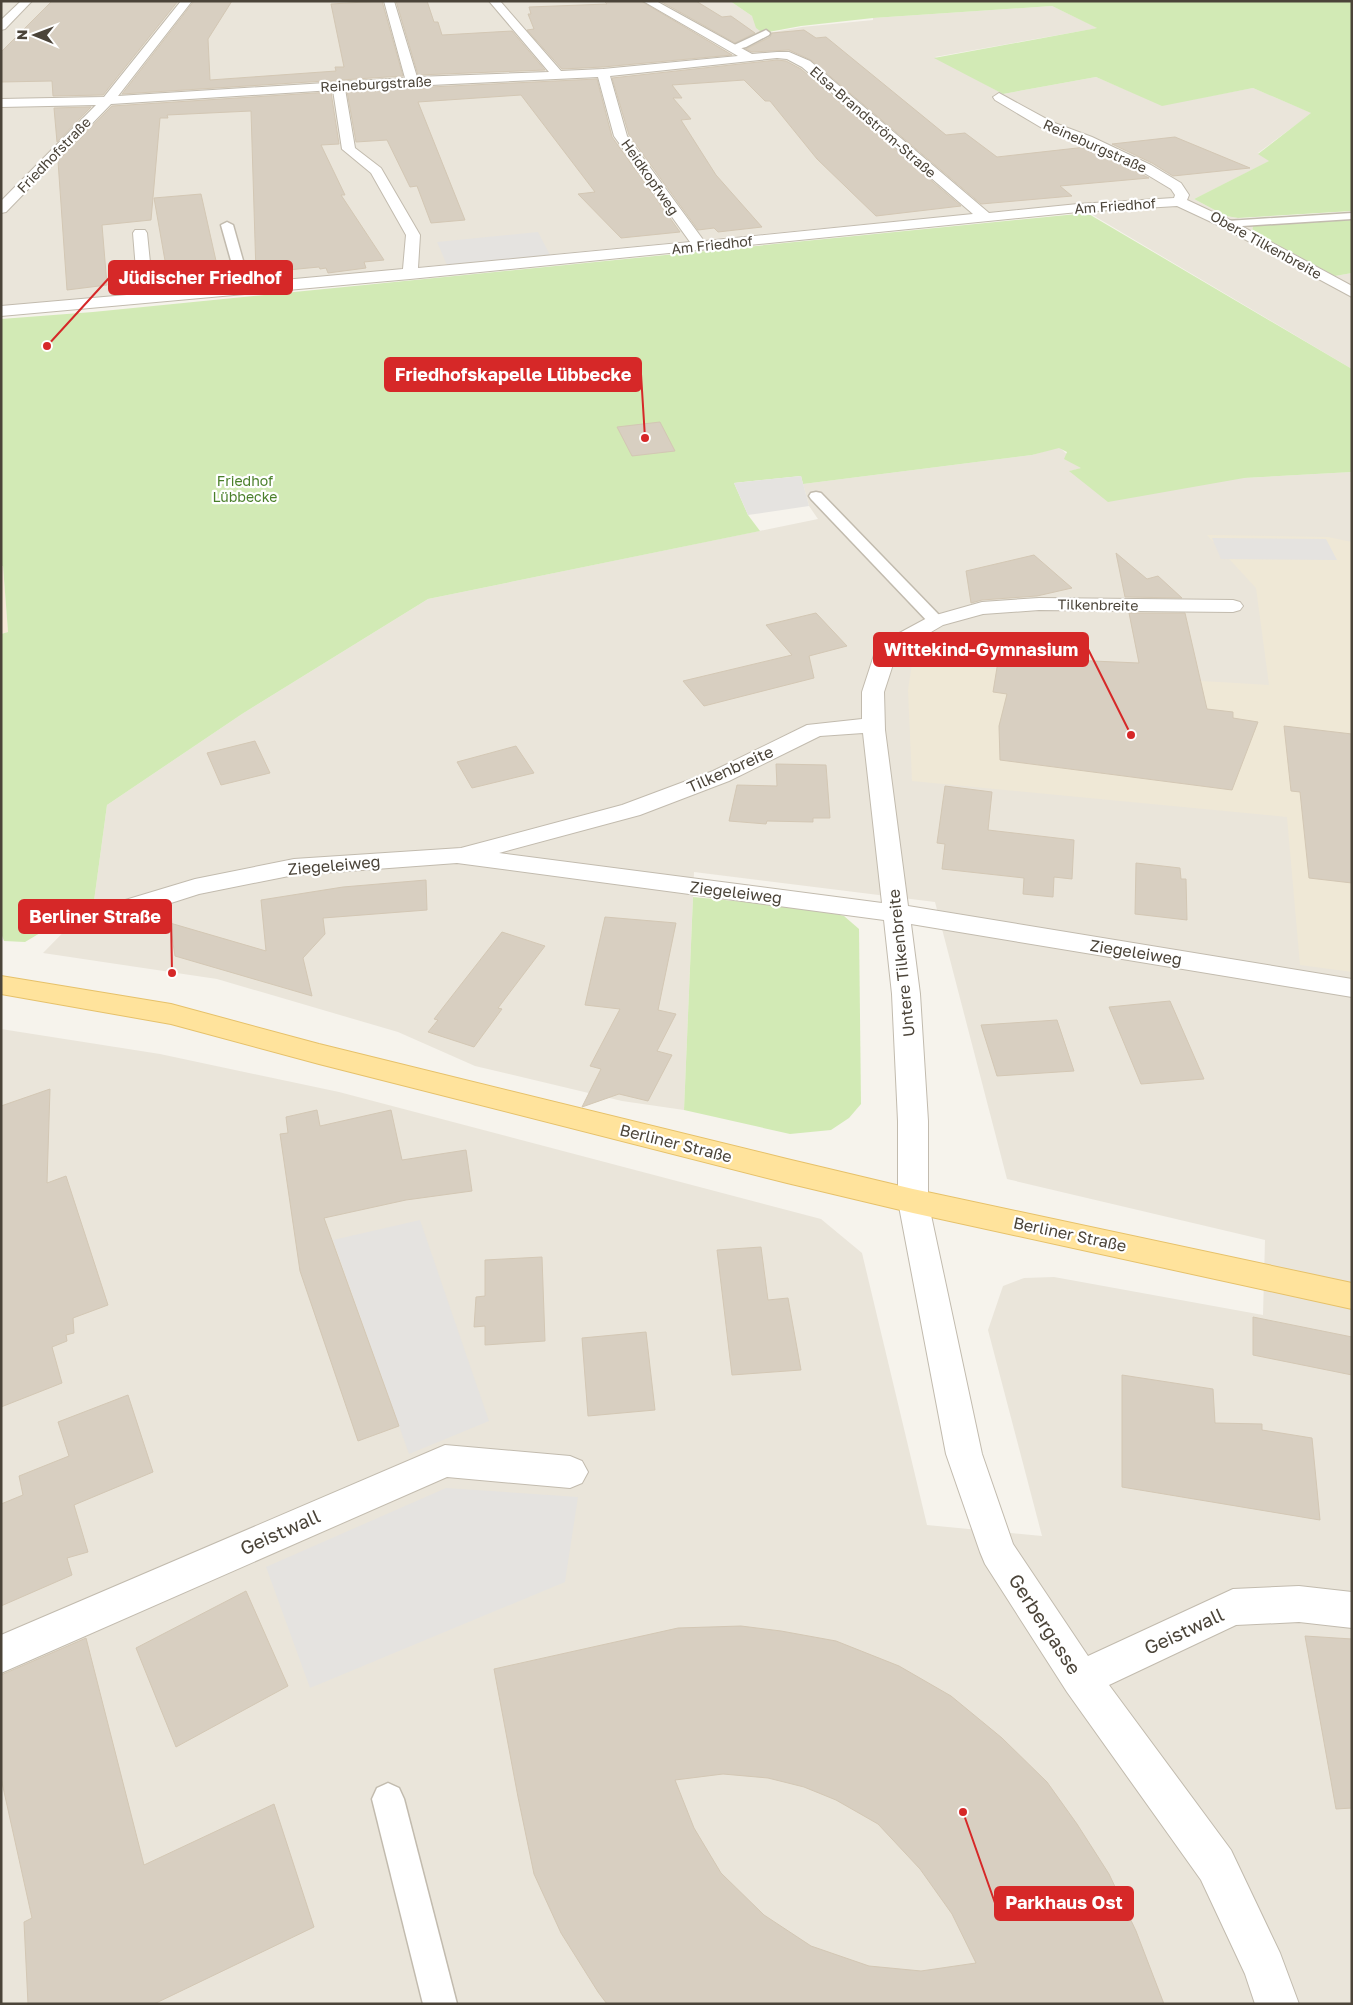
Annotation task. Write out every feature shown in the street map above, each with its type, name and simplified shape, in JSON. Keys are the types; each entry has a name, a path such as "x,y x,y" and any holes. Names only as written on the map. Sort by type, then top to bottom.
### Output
{"main road":[{"name":"Berliner Straße","path":"1,985 171,1014 358,1064 913,1201 1352,1296"}],"street":[{"path":"1,26 27,1"},
{"name":"Friedhofstraße","path":"1,209 108,100 186,1"},
{"path":"389,1 412,81"},
{"path":"494,1 556,74"},
{"path":"648,1 749,57"},
{"name":"Elsa-Brandström-Straße","path":"749,57 789,56 806,64 985,217"},
{"name":"Reineburgstraße","path":"1,103 108,100 412,81 603,73 701,64 749,57"},
{"name":"Heidkopfweg","path":"603,73 612,95 621,136 700,246"},
{"path":"338,86 349,149 376,171 413,236 410,274"},
{"name":"Reineburgstraße","path":"999,97 1046,125 1088,140 1146,168 1176,186 1182,195 1179,202"},
{"name":"Am Friedhof","path":"1,311 410,274 1078,208 1179,202"},
{"name":"Obere Tilkenbreite","path":"1179,202 1227,224 1352,292"},
{"path":"140,233 146,298"},
{"name":"Tilkenbreite","path":"457,855 631,810 721,776 815,730 874,725 873,692 887,649 936,621 982,608 1039,604 1233,606"},
{"name":"Untere Tilkenbreite","path":"874,725 907,1004 913,1121 913,1201"},
{"name":"Ziegeleiweg","path":"121,910 195,887 294,867 457,855 896,913 1352,988"},
{"name":"Gerbergasse","path":"913,1201 964,1454 998,1552 1081,1680 1216,1866 1265,1968 1278,2004"},
{"name":"Geistwall","path":"1,1654 445,1460 570,1472"},
{"name":"Geistwall","path":"1081,1680 1233,1607 1299,1604 1352,1610"}],"lane":[{"path":"734,47 743,45 766,33"},
{"path":"1227,224 1352,216"},
{"path":"227,224 245,289"},
{"path":"816,496 936,621"},
{"path":"388,1800 440,2004"}],"shaded area":[{"path":"1,1 730,1 752,16 768,33 802,27 873,20 873,18 1052,6 1098,28 935,57 1003,94 1096,77 1162,105 1253,88 1312,113 1258,153 1270,161 1194,199 1226,216 1238,218 1253,226 1252,231 1335,276 1352,273 1352,369 1074,204 1,307"},
{"path":"538,232 550,255 447,265 437,242"},
{"path":"1059,447 1082,468 1070,471 1244,478 1352,472 1352,2004 1,2004 1,1029 160,1054 339,1092 821,1219 862,1253 927,1525 1042,1536 988,1330 1003,1286 1024,1278 1054,1277 1263,1315 1265,1240 1007,1179 935,902 694,872 684,1110 622,1101 475,1066 398,1032 217,979 43,953 94,901 107,805 242,714 428,599 818,519 809,506 803,484 1032,455"},
{"path":"801,476 809,506 748,515 734,483"},
{"path":"1207,535 1328,537 1352,542 1352,972 1300,965 1287,817 912,781 908,690 912,664 1269,685 1256,588"},
{"path":"1212,538 1326,539 1337,560 1221,559"},
{"path":"1,566 3,566 8,632 1,634"},
{"path":"420,1220 489,1421 409,1454 333,1240"},
{"path":"446,1488 578,1497 565,1582 310,1688 266,1567"}],"green space":[{"path":"730,1 1352,1 1352,211 1238,218 1226,216 1194,199 1269,161 1258,154 1311,113 1253,88 1162,106 1096,77 1003,94 934,58 1097,28 1052,6 873,18 801,26 763,33 756,28 752,16"},
{"name":"Friedhof Lübbecke","path":"1087,213 1352,369 1352,472 1244,478 1108,502 1069,471 1081,468 1064,459 1067,452 1059,448 1032,455 803,484 801,476 734,483 748,515 760,531 428,599 242,714 107,805 94,901 25,942 4,941 1,933 1,634 8,632 3,566 1,566 1,319 93,312"},
{"path":"1352,220 1352,273 1335,276 1252,231 1253,226"},
{"path":"693,897 817,909 844,916 859,929 861,1104 849,1118 831,1130 790,1134 684,1110"}],"building":[{"path":"52,1 178,1 103,95 53,96 52,81 1,82 1,52"},
{"path":"194,1 232,1 208,39 210,80 336,71 335,67 344,67 331,4 382,1 403,76 122,94"},
{"path":"396,1 427,1 434,22 438,22 442,35 512,31 545,70 418,75"},
{"path":"604,1 641,1 732,55 562,69 527,30 534,29 528,14 531,14 529,7 607,4"},
{"path":"660,1 696,1 722,17 731,16 755,33 735,43"},
{"path":"804,30 816,38 826,37 946,135 965,133 997,157 1086,147 1149,178 1060,186 1072,196 981,204 811,60 789,50 752,52 746,49 770,37 772,33"},
{"path":"777,60 786,61 801,69 961,206 876,216 817,159 770,101 765,101 744,80 672,85 682,98 673,98 691,119 681,120 716,175 762,227 718,232 714,228 698,230 629,135 612,78"},
{"path":"597,79 612,137 680,232 621,238 578,194 595,192 521,95 418,102 465,220 431,223 417,186 410,187 387,140 356,142 347,91"},
{"path":"331,92 339,144 321,145 345,195 341,195 384,260 364,262 366,268 328,273 326,268 320,269 319,267 256,273 251,111 167,115 168,118 160,118 151,220 102,225 107,285 67,290 58,161 112,106"},
{"path":"91,107 57,142 54,108"},
{"path":"1175,137 1250,168 1173,176 1152,163 1112,144"},
{"path":"201,194 221,283 170,289 154,198"},
{"path":"660,422 675,451 632,456 617,427"},
{"path":"1116,553 1147,579 1158,576 1182,598 1125,597"},
{"path":"1034,555 1072,588 1037,596 982,600 971,603 966,571"},
{"path":"816,613 847,646 809,656 814,678 704,706 683,681 792,655 766,625"},
{"path":"1129,613 1185,613 1207,709 1233,712 1233,718 1258,722 1232,790 1000,760 999,726 1007,694 993,692 1001,643 1065,645 1069,660 1139,663"},
{"path":"1284,726 1352,734 1352,883 1309,878 1300,792 1291,791"},
{"path":"255,741 270,773 221,785 207,753"},
{"path":"516,746 534,773 472,788 457,762"},
{"path":"776,764 826,765 830,818 813,818 813,822 767,821 766,824 729,821 737,785 777,786"},
{"path":"945,786 992,792 988,830 1074,840 1072,879 1054,877 1053,897 1023,894 1024,878 942,869 945,844 937,843"},
{"path":"1136,863 1180,868 1181,879 1186,879 1187,920 1135,914"},
{"path":"426,880 427,910 323,918 325,934 303,958 312,996 175,956 170,923 266,951 261,900 343,887"},
{"path":"605,917 676,923 658,1010 676,1014 657,1051 672,1055 648,1101 619,1094 582,1107 601,1069 590,1066 620,1009 585,1005"},
{"path":"502,932 545,946 498,1008 502,1009 474,1047 428,1032 438,1020 434,1019"},
{"path":"1170,1001 1204,1079 1141,1084 1109,1007"},
{"path":"1057,1020 1074,1071 997,1076 981,1025"},
{"path":"50,1089 47,1183 66,1176 108,1305 73,1318 74,1333 66,1335 67,1341 52,1347 62,1383 1,1407 1,1106"},
{"path":"317,1110 320,1126 391,1110 402,1160 466,1150 472,1191 406,1200 324,1218 399,1426 358,1441 300,1271 280,1134 288,1133 286,1117"},
{"path":"761,1247 768,1300 788,1298 801,1370 732,1375 717,1250"},
{"path":"542,1257 545,1341 485,1345 485,1326 474,1327 476,1297 485,1296 485,1260"},
{"path":"1253,1317 1352,1337 1352,1375 1253,1355"},
{"path":"646,1332 655,1410 588,1416 582,1338"},
{"path":"1122,1375 1213,1389 1215,1423 1262,1424 1262,1430 1312,1438 1320,1520 1122,1487"},
{"path":"128,1395 153,1472 74,1505 88,1552 67,1558 72,1575 1,1606 1,1504 23,1495 19,1476 69,1456 58,1422"},
{"path":"246,1591 288,1686 176,1747 136,1648"},
{"path":"741,1626 836,1641 899,1666 951,1696 1002,1738 1047,1782 1077,1824 1109,1874 1136,1931 1164,2004 607,2004 561,1933 534,1874 494,1669 678,1628","holes":["723,1774 768,1778 804,1787 836,1800 878,1824 920,1869 952,1914 976,1963 921,1971 869,1966 811,1946 764,1915 721,1873 694,1828 675,1780"]},
{"path":"1305,1636 1352,1639 1352,1808 1336,1809"},
{"path":"86,1638 144,1865 274,1804 314,1927 154,2004 28,2004 24,1922 32,1918 1,1778 1,1675"}],"place":[{"name":"Jüdischer Friedhof","path":"47,346"},
{"name":"Friedhofskapelle Lübbecke","path":"645,438"},
{"name":"Wittekind-Gymnasium","path":"1131,735"},
{"name":"Berliner Straße","path":"172,973"},
{"name":"Parkhaus Ost","path":"963,1812"}]}
